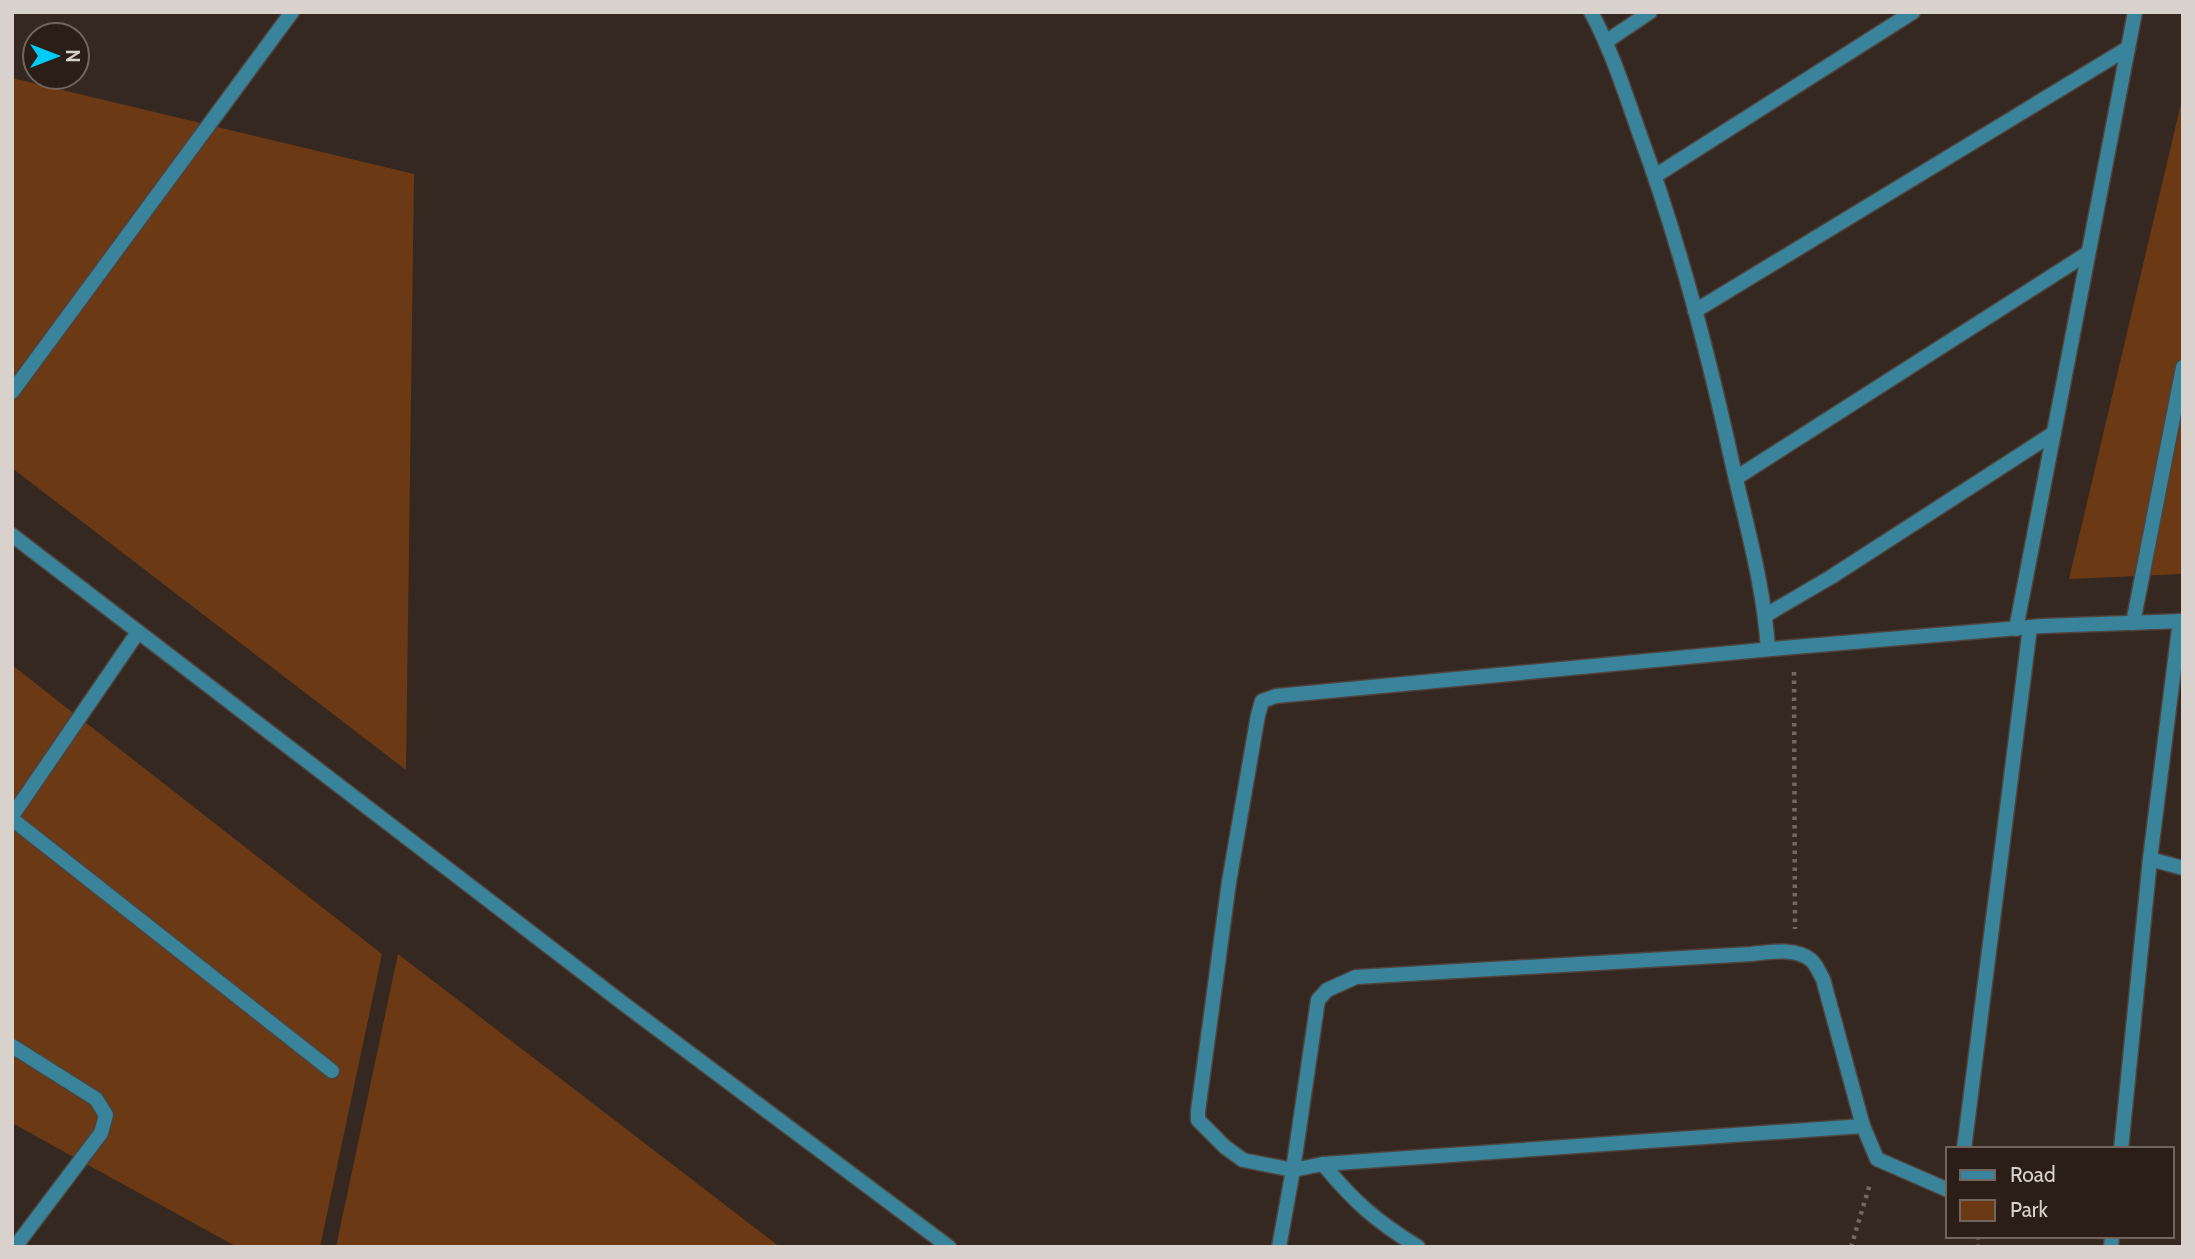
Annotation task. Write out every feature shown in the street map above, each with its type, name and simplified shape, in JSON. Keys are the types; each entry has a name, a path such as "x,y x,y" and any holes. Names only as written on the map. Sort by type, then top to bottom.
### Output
{"street":[{"path":"12,392 292,12"},
{"path":"1591,12 1607,41 1655,176 1695,311 1766,615 1768,649"},
{"path":"1607,41 1650,12"},
{"path":"1655,176 1913,12"},
{"path":"1964,1147 2023,628 2054,433 2135,12"},
{"path":"1695,311 2128,48"},
{"path":"1736,478 2088,253"},
{"path":"2133,622 2183,367"},
{"path":"1766,615 1831,577 2054,433"},
{"path":"12,536 949,1247"},
{"path":"1863,1126 1323,1164 1293,1170 1243,1160 1225,1147 1198,1120 1230,882 1262,701 1276,696 1768,649 2023,628 2181,621 2150,859 2121,1147"},
{"path":"138,632 12,817 332,1071"},
{"path":"2150,859 2183,868"},
{"path":"1279,1247 1318,1000 1327,990 1356,977 1778,951 1795,954 1812,961 1823,979 1863,1126 1877,1158 1946,1189"},
{"path":"12,1046 96,1099 106,1115 101,1133 15,1247"},
{"path":"1323,1164 1351,1197 1385,1227 1418,1247"},
{"path":"12,1222 26,1231"}],"path":[{"path":"1794,647 1795,954"},
{"path":"1851,1247 1877,1158"}],"green space":[{"path":"12,78 21,80 21,91 66,91 414,174 406,770 12,468"},
{"path":"2183,95 2183,574 2069,579"},
{"path":"12,665 382,954 320,1247 237,1247 12,1123"},
{"path":"398,954 780,1247 336,1247"}]}
